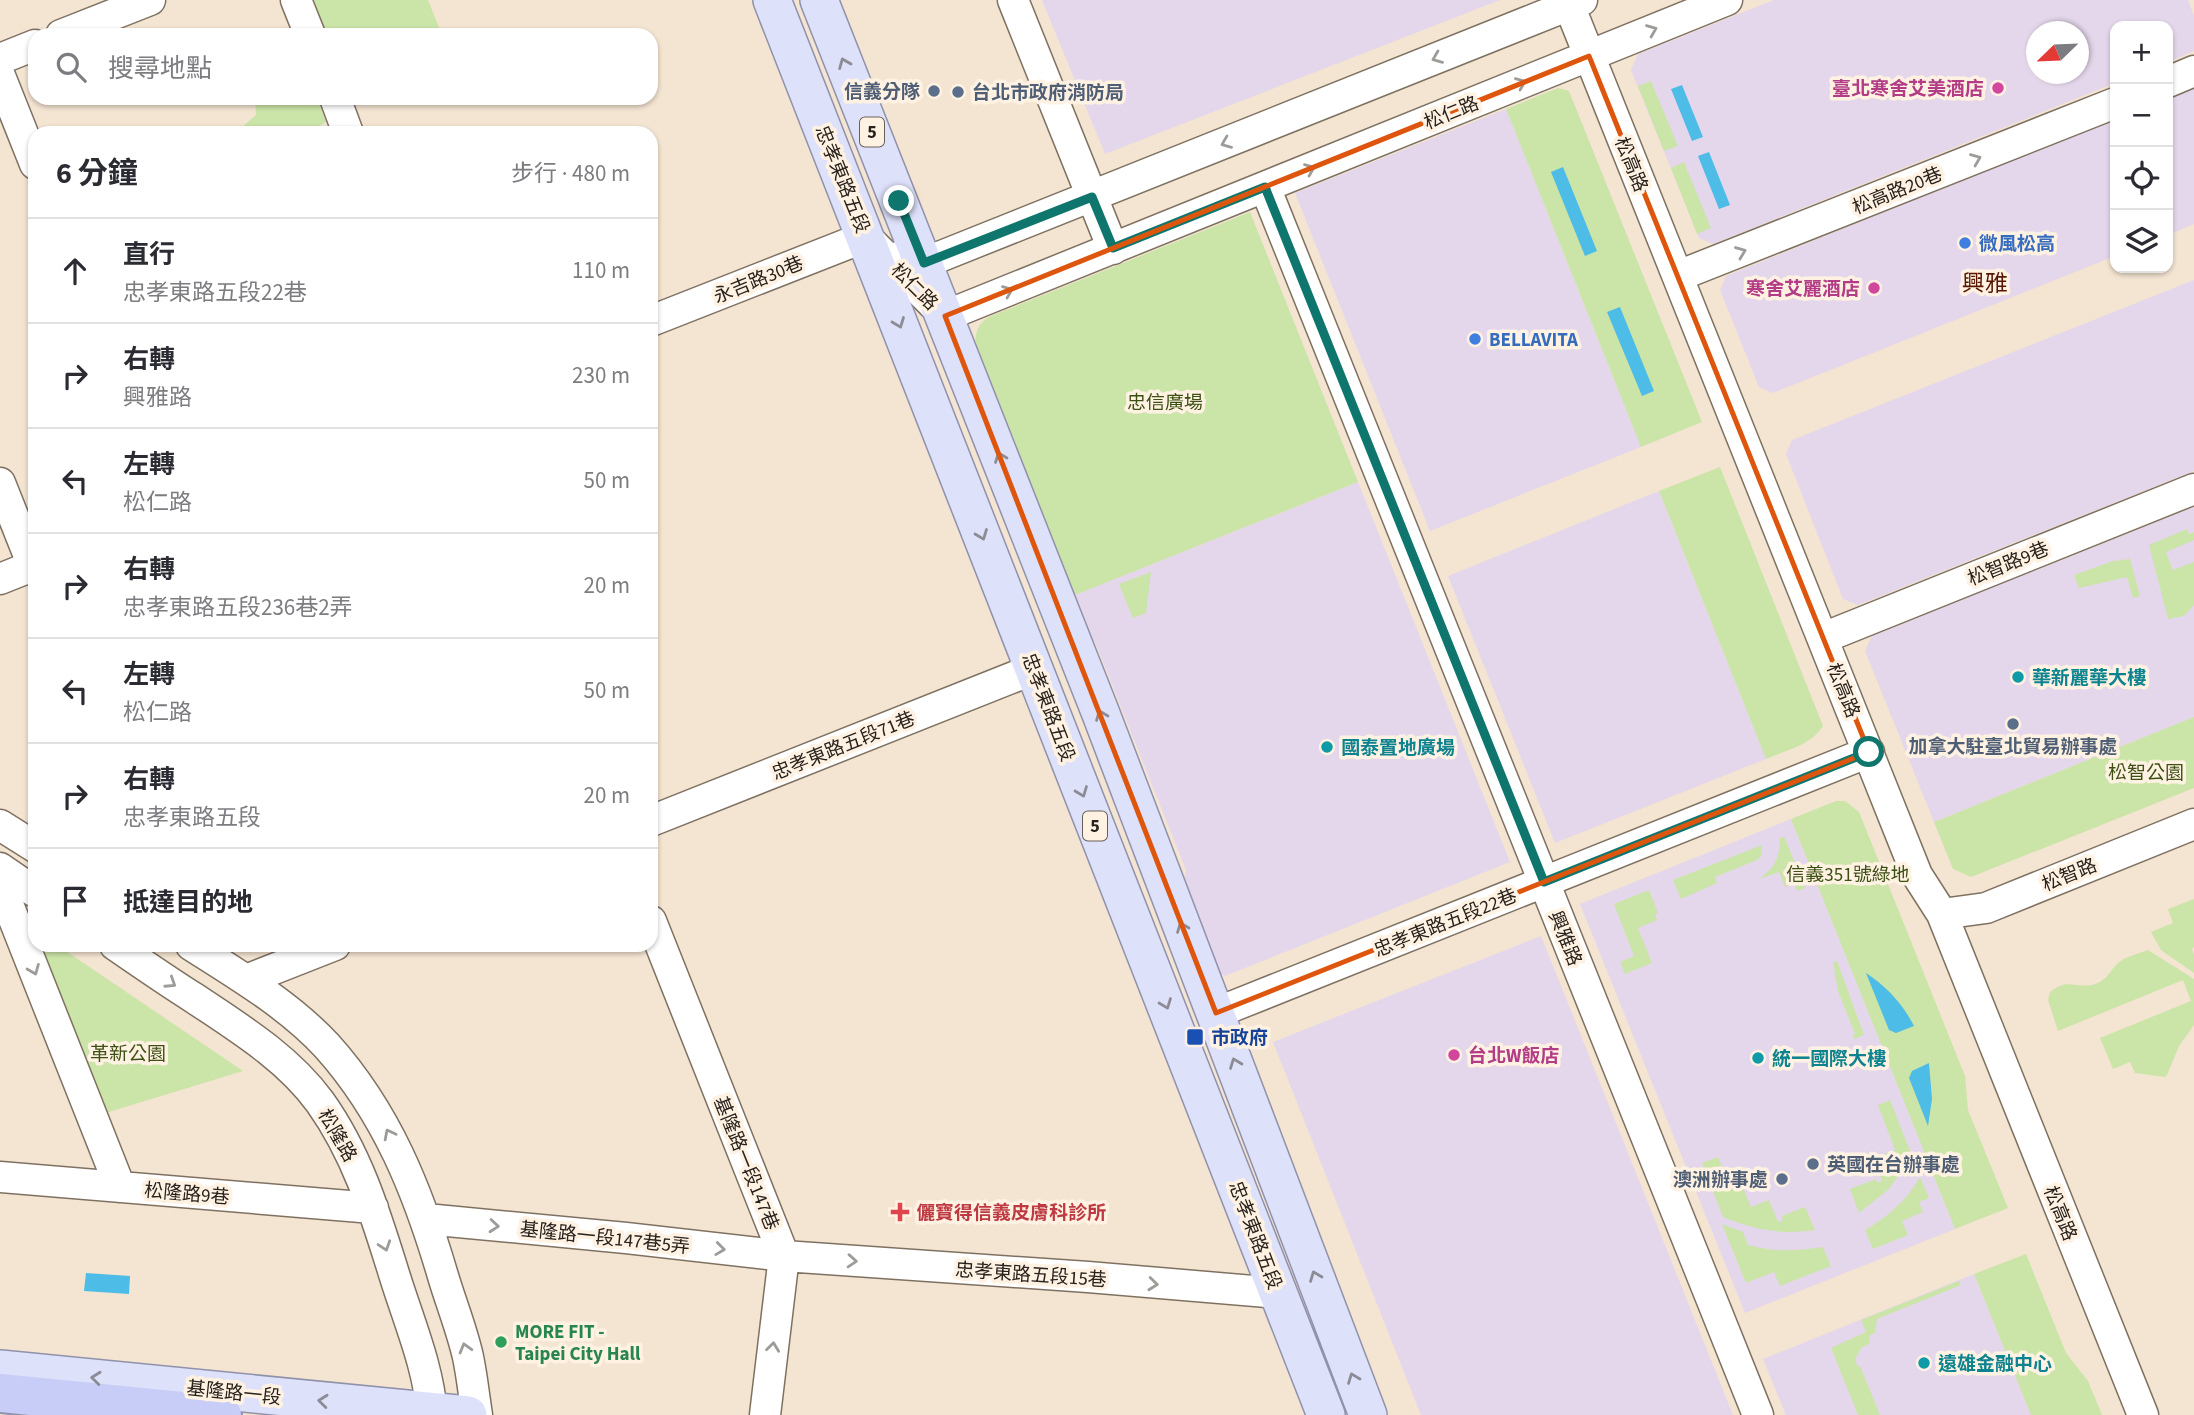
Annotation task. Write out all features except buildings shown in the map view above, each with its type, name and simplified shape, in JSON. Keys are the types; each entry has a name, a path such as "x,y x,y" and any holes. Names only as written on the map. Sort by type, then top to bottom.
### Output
{"highway":[{"path":"0,1392 222,1415"}],"main road":[{"name":"忠孝東路五段","path":"772,0 1326,1415"},
{"name":"忠孝東路五段","path":"819,0 1216,1013 1368,1415"},
{"name":"基隆路一段","path":"0,1369 442,1414"}],"street":[{"path":"296,0 307,28"},
{"path":"1013,0 1113,248"},
{"name":"松仁路","path":"865,236 945,316 1727,0"},
{"path":"78,28 143,1"},
{"name":"松仁路","path":"865,236 924,263 1573,2"},
{"name":"松高路","path":"1573,2 1589,56 1917,875 1942,914 2143,1415"},
{"path":"0,59 28,48"},
{"path":"2173,80 2194,71"},
{"path":"0,76 28,146"},
{"path":"338,105 345,126"},
{"name":"松高路20巷","path":"1678,276 2110,105"},
{"name":"興雅路","path":"1265,187 1758,1415"},
{"name":"永吉路30巷","path":"658,318 865,236"},
{"path":"0,483 28,552"},
{"name":"松智路9巷","path":"1823,638 2194,489"},
{"path":"0,579 28,569"},
{"name":"忠孝東路五段71巷","path":"658,818 1034,669"},
{"name":"忠孝東路五段22巷","path":"1216,1013 1869,752"},
{"name":"松智路","path":"1942,914 1986,908 2194,824"},
{"path":"0,825 28,843"},
{"path":"0,868 28,886"},
{"path":"0,884 120,1187"},
{"name":"基隆路一段147巷","path":"658,939 784,1256 765,1415"},
{"name":"松隆路","path":"126,952 237,1026 298,1077 320,1102 344,1141 373,1208 425,1370 442,1414"},
{"path":"202,952 246,980 301,1021 326,1045 360,1086 385,1124 405,1165 426,1219 468,1357 477,1415"},
{"path":"246,980 317,952"},
{"name":"松隆路9巷","path":"0,1177 373,1208"},
{"name":"基隆路一段147巷5弄","path":"426,1219 784,1256"},
{"name":"忠孝東路五段15巷","path":"784,1256 1278,1293"}],"highlighted area":[{"path":"1589,56 1869,752 1216,1013 945,316"}],"shaded area":[{"path":"1042,0 1500,0 1105,154"},
{"path":"1774,0 2188,0 2194,16 2194,51 2173,60 2173,21 2110,21 2110,85 1713,244 1699,238 1631,70 1638,54"},
{"path":"2194,88 2194,224 2173,233 2173,147 2173,96"},
{"name":"BELLAVITA","path":"1506,109 1641,447 1430,531 1295,193"},
{"name":"微風松高","path":"2110,121 2110,258 1773,393 1759,387 1720,290 1726,276"},
{"path":"2194,280 2194,471 1858,605 1843,599 1786,454 1792,440"},
{"name":"國泰置地廣場","path":"1358,482 1510,862 1225,976 1217,972 1183,888 1186,870 1095,642 1085,634 1070,597"},
{"path":"1659,491 1766,759 1555,843 1448,576"},
{"path":"2194,507 2194,717 1934,822 1865,651 1872,636"},
{"path":"1791,819 1955,1229 1745,1313 1580,904"},
{"path":"1541,936 1733,1415 1421,1415 1273,1042"},
{"path":"1974,1274 2031,1415 1786,1415 1763,1359"}],"green space":[{"path":"306,0 428,0 439,28 316,28"},
{"path":"1651,81 1678,146 1664,151 1638,86"},
{"path":"1558,88 1569,91 1702,422 1641,447 1506,109"},
{"path":"255,105 320,105 326,122 319,126 243,126 256,115"},
{"path":"1684,162 1711,228 1697,234 1671,168"},
{"name":"忠信廣場","path":"1250,212 1358,482 1070,597 976,352 975,341 979,327 991,316"},
{"path":"1720,467 1823,726 1812,738 1766,759 1659,491"},
{"path":"2187,529 2189,534 2194,532 2194,540 2166,552 2173,570 2194,562 2194,605 2184,616 2168,619 2149,545"},
{"path":"2130,559 2140,596 2133,598 2127,577 2079,588 2074,575 2113,561"},
{"path":"1151,572 1146,613 1133,618 1119,584"},
{"name":"松智公園","path":"2194,717 2194,788 1971,877 1953,869 1934,822"},
{"name":"信義351號綠地","path":"1836,801 1845,801 1859,812 1965,1076 1968,1110 2008,1208 1955,1229 1791,819"},
{"path":"1784,836 1805,888 1797,891 1794,884 1785,887 1779,872 1759,879 1776,862 1780,838"},
{"path":"1762,845 1761,856 1757,860 1715,877 1717,883 1681,899 1673,880"},
{"path":"1649,890 1658,913 1655,915 1657,920 1638,928 1652,963 1625,974 1620,962 1634,956 1614,904"},
{"path":"2194,899 2194,973 2161,950 2151,932 2173,923 2168,909"},
{"name":"革新公園","path":"21,921 28,926 28,938"},
{"path":"2148,950 2194,979 2194,1025 2179,1046 2165,1077 2135,1073 2130,1062 2113,1069 2100,1038 2191,1001 2183,980 2058,1031 2048,1000 2050,992 2061,985 2085,986 2098,983 2122,960"},
{"name":"革新公園","path":"33,952 67,952 243,1071 99,1115"},
{"path":"1837,961 1864,1035 1854,1039 1855,1034 1838,991 1833,962"},
{"path":"1890,1100 1912,1156 1889,1189 1859,1213 1850,1189 1876,1179 1877,1183 1882,1181 1873,1159 1895,1150 1878,1105"},
{"path":"1718,1157 1731,1189 1742,1185 1751,1207 1769,1200 1778,1222 1783,1220 1782,1216 1805,1207 1815,1230 1768,1230 1723,1217 1702,1163"},
{"path":"1920,1177 1929,1198 1919,1202 1923,1212 1902,1221 1908,1235 1873,1249 1865,1230 1896,1207"},
{"path":"1722,1224 1743,1232 1748,1245 1786,1250 1823,1247 1831,1266 1780,1286 1774,1272 1746,1283"},
{"path":"2026,1254 2066,1353 2088,1381 2102,1415 2031,1415 1974,1274"},
{"path":"1959,1281 1961,1285 1877,1319 1875,1333 1870,1335 1869,1344 1861,1348 1855,1360 1880,1415 1858,1415 1831,1348 1866,1332 1861,1320"}],"water":[{"path":"1682,85 1703,137 1692,141 1671,89"},
{"path":"1709,152 1730,205 1719,209 1698,156"},
{"path":"1563,167 1597,251 1585,256 1551,172"},
{"path":"1620,307 1654,391 1642,396 1607,312"},
{"path":"1866,973 1893,996 1914,1026 1896,1033 1889,1030"},
{"path":"1929,1063 1932,1099 1928,1126 1909,1078 1912,1071"},
{"path":"86,1273 130,1276 129,1294 84,1291"}],"place":[{"name":"臺北寒舍艾美酒店","path":"1998,88"},
{"name":"信義分隊","path":"934,91"},
{"name":"台北市政府消防局","path":"958,92"},
{"name":"微風松高","path":"1965,243"},
{"name":"寒舍艾麗酒店","path":"1874,288"},
{"name":"BELLAVITA","path":"1475,339"},
{"name":"華新麗華大樓","path":"2018,677"},
{"name":"加拿大駐臺北貿易辦事處","path":"2013,724"},
{"name":"國泰置地廣場","path":"1327,747"},
{"name":"市政府","path":"1195,1037"},
{"name":"台北W飯店","path":"1454,1055"},
{"name":"統一國際大樓","path":"1758,1058"},
{"name":"英國在台辦事處","path":"1813,1164"},
{"name":"澳洲辦事處","path":"1782,1179"},
{"name":"儷寶得信義皮膚科診所","path":"900,1212"},
{"name":"MORE FIT - Taipei City Hall","path":"501,1342"},
{"name":"遠雄金融中心","path":"1924,1363"}],"district":[{"name":"興雅","path":"1985,283"}],"route":[{"path":"899,201 924,263 1092,197 1113,248 1265,187 1544,882 1869,752"}]}
